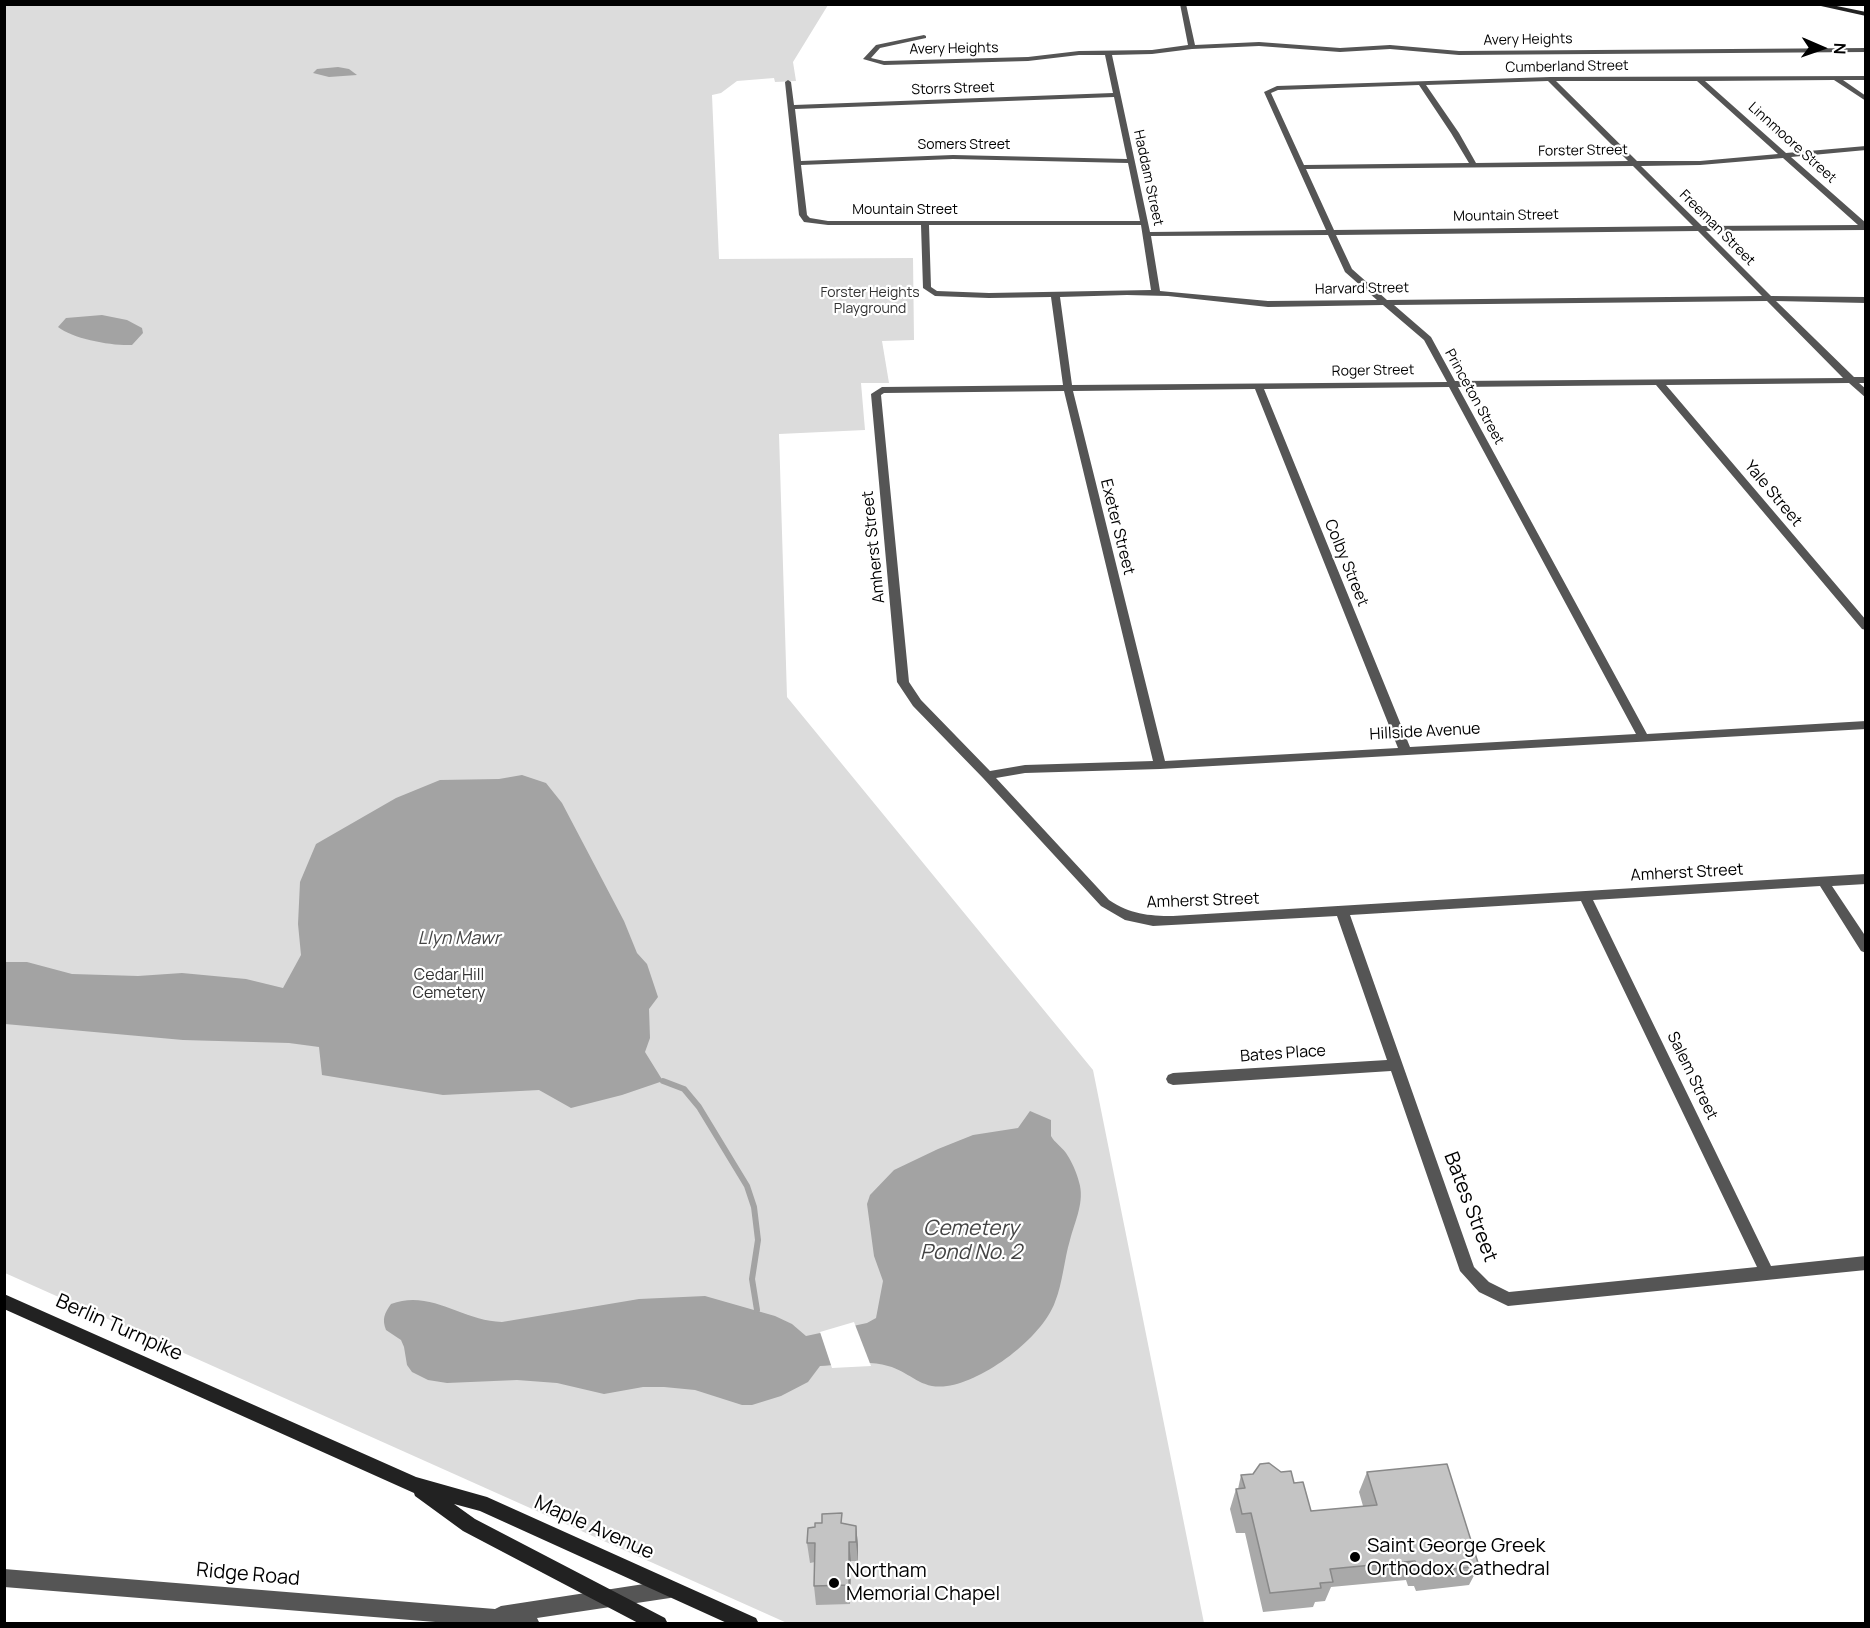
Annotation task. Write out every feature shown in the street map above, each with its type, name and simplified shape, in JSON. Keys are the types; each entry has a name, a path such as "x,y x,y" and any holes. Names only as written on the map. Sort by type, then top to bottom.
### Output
{"main road":[{"path":"1815,4 1866,14"},
{"name":"Berlin Turnpike","path":"4,1301 216,1394"},
{"name":"Maple Avenue","path":"216,1394 415,1485 481,1503 750,1623"},
{"name":"Maple Avenue","path":"415,1485 469,1525 659,1623"}],"street":[{"path":"1183,4 1192,47"},
{"name":"Avery Heights","path":"924,37 878,46 866,59 884,63 1007,60 1079,53 1152,52 1192,47 1259,44 1340,50 1390,47 1459,53 1866,50"},
{"name":"Haddam Street","path":"1108,53 1147,234 1156,293"},
{"path":"1835,78 1866,99"},
{"name":"Cumberland Street","path":"1269,89 1550,79 1866,78"},
{"name":"Freeman Street","path":"1550,79 1866,395"},
{"name":"Linnmoore Street","path":"1699,79 1865,227"},
{"name":"Mountain Street","path":"788,82 803,215 807,220 828,223 925,224 1144,223"},
{"path":"1420,82 1455,133 1474,166"},
{"name":"Princeton Street","path":"1269,89 1267,92 1348,270 1428,339 1643,736"},
{"name":"Storrs Street","path":"790,107 1116,95"},
{"name":"Forster Street","path":"1300,167 1722,163 1866,148"},
{"name":"Somers Street","path":"797,163 953,157 1131,161"},
{"name":"Harvard Street","path":"925,224 928,291 940,294 1156,293 1196,296 1233,303 1769,298 1866,300"},
{"name":"Mountain Street","path":"1147,234 1865,227"},
{"name":"Exeter Street","path":"1055,294 1068,388 1160,765"},
{"name":"Roger Street","path":"882,390 1866,380"},
{"name":"Yale Street","path":"1658,381 1866,627"},
{"name":"Colby Street","path":"1259,387 1405,750"},
{"name":"Amherst Street","path":"882,390 876,394 876,401 903,682 917,704 987,775 1105,903 1124,916 1162,921 1866,879"},
{"name":"Hillside Avenue","path":"987,775 1024,770 1160,765 1866,725"},
{"path":"1823,881 1866,948"},
{"name":"Salem Street","path":"1584,895 1767,1273"},
{"name":"Bates Street","path":"1342,911 1468,1271 1484,1287 1508,1299 1866,1263"},
{"name":"Bates Place","path":"1173,1079 1395,1065"},
{"name":"Ridge Road","path":"4,1578 489,1617 531,1623"},
{"name":"Ridge Road","path":"489,1617 674,1588"}],"green space":[{"name":"Cedar Hill Cemetery","path":"5,5 828,5 793,62 796,81 775,82 774,78 737,81 721,93 712,95 719,259 913,258 914,340 882,341 889,383 861,383 865,430 779,434 787,697 1093,1070 1204,1623 787,1623 5,1273"}],"water":[{"path":"338,67 349,69 357,75 329,77 313,73 317,69"},
{"path":"102,315 127,320 142,328 143,333 132,345 124,345 83,338 58,327 66,318"},
{"name":"Llyn Mawr","path":"522,775 546,783 562,803 624,921 637,953 647,964 658,997 649,1009 650,1038 645,1052 663,1081 622,1095 571,1108 539,1090 443,1095 322,1075 319,1047 289,1043 183,1040 5,1024 5,962 27,962 72,974 138,976 182,973 246,979 283,988 301,955 298,924 300,882 316,844 396,798 440,780 499,779"},
{"name":"Cemetery Pond No. 2","path":"1030,1111 1051,1120 1051,1136 1070,1159 1081,1189 1079,1211 1060,1287 1048,1316 1025,1343 994,1367 962,1382 938,1387 923,1383 896,1369 880,1364 854,1363 820,1366 808,1382 781,1396 752,1405 742,1405 695,1390 664,1387 643,1387 604,1394 557,1383 517,1380 447,1383 428,1380 412,1372 407,1365 401,1340 386,1330 385,1314 391,1304 406,1300 420,1300 473,1317 502,1322 639,1299 705,1296 775,1316 792,1324 806,1336 867,1323 876,1318 883,1281 874,1256 867,1204 870,1195 894,1170 973,1135 1018,1128"}],"pier":[{"path":"854,1322 871,1366 832,1368 820,1332"}],"building":[{"name":"Saint George Greek Orthodox Cathedral","path":"1269,1463 1281,1472 1291,1471 1294,1483 1303,1482 1311,1511 1377,1505 1367,1472 1447,1464 1479,1566 1426,1572 1424,1566 1417,1567 1415,1561 1330,1569 1333,1582 1320,1583 1321,1588 1270,1593 1251,1513 1242,1514 1236,1489 1245,1488 1241,1475 1253,1474 1260,1464"},
{"name":"Northam Memorial Chapel","path":"842,1513 841,1523 856,1526 856,1542 849,1542 849,1585 814,1586 815,1543 807,1543 808,1528 815,1527 815,1523 822,1523 822,1514"}],"waterway":[{"path":"663,1081 684,1089 699,1107 747,1186 754,1207 758,1240 752,1279 757,1310"}],"place":[{"name":"Saint George Greek Orthodox Cathedral","path":"1355,1557"},
{"name":"Northam Memorial Chapel","path":"834,1583"}],"park label":[{"name":"Forster Heights Playground","path":"870,302"}]}
